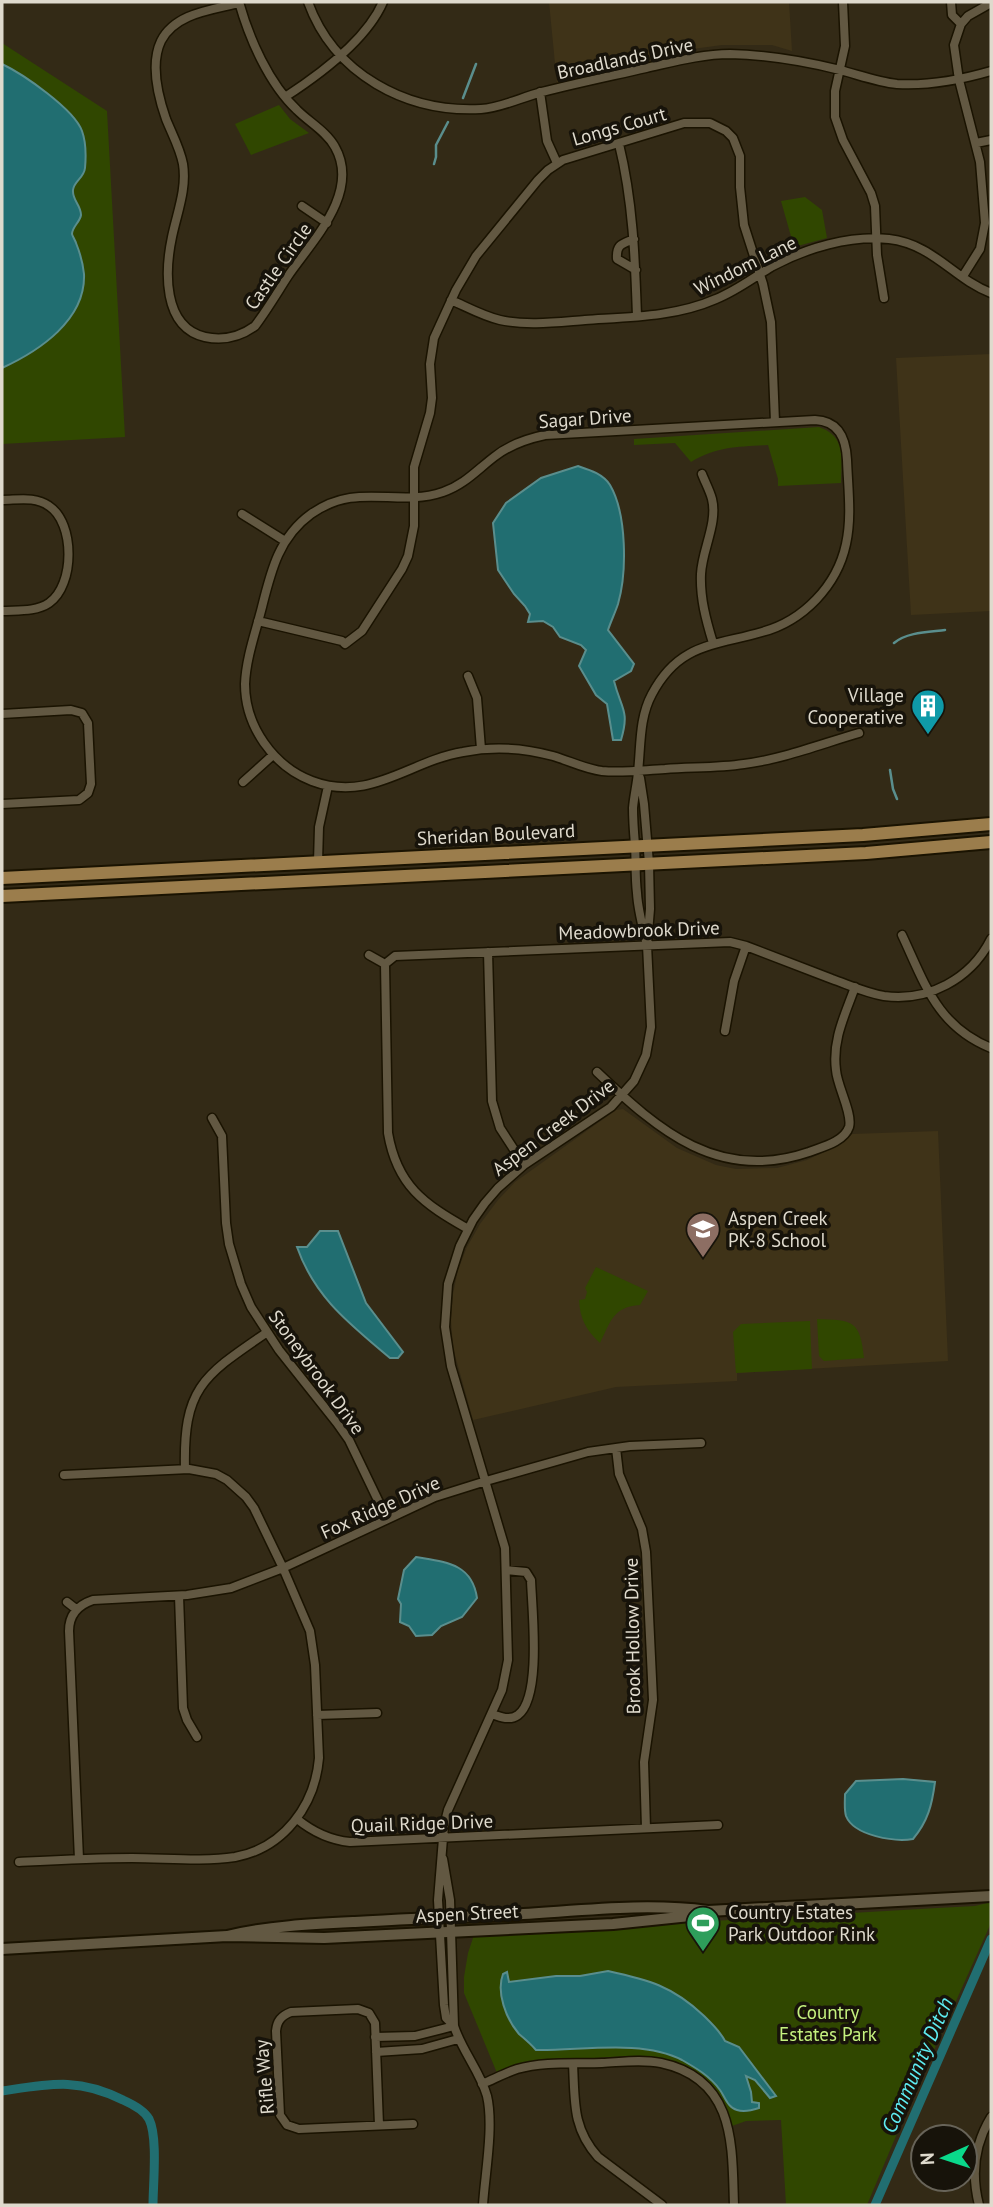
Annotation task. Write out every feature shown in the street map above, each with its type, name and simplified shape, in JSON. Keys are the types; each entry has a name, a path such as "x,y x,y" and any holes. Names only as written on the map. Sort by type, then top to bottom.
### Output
{"main road":[{"name":"Sheridan Boulevard","path":"2,878 925,831 991,824"},
{"name":"Sheridan Boulevard","path":"2,896 866,853 991,842"}],"street":[{"name":"Broadlands Drive","path":"308,2 319,27 339,54 363,76 394,94 428,106 480,109 540,92 680,61 727,54 780,58 894,84 937,83 991,71"},
{"path":"285,97 303,86 370,26 383,2"},
{"path":"843,2 845,46 835,91 835,117 843,140 871,193 877,217 884,298"},
{"path":"951,2 952,15 961,24"},
{"name":"Castle Circle","path":"239,3 254,44 285,97 329,138 339,155 342,176 340,191 327,223 261,318 247,332 228,338 193,333 178,319 171,302 169,270 172,239 184,177 179,150 161,102 157,52 165,34 180,20 239,3"},
{"path":"963,276 980,248 985,223 976,144 959,80 954,44 961,24 975,5 991,3"},
{"path":"540,92 547,141 557,163"},
{"name":"Longs Court","path":"258,621 342,641 345,644 362,631 408,556 414,526 414,467 431,406 431,352 434,338 451,300 476,256 538,180 557,163 574,155 692,122 709,122 726,131 738,146 741,206 771,322 775,422"},
{"path":"976,144 991,140"},
{"path":"619,144 627,176 634,239 637,316"},
{"name":"Castle Circle","path":"302,206 327,223"},
{"name":"Windom Lane","path":"451,300 486,316 517,323 676,312 697,307 735,290 760,274 805,252 877,238 922,248 991,293"},
{"path":"634,239 619,247 617,259 636,271"},
{"path":"775,422 821,421 836,428 843,418"},
{"name":"Sagar Drive","path":"273,755 253,724 246,698 247,666 272,567 285,541 312,513 340,500 370,495 413,497 436,494 458,485 505,449 530,438 545,435 775,422"},
{"name":"Aspen Creek Drive","path":"483,2205 489,2107 482,2084 454,2026 445,1917 438,1884 448,1810 502,1690 509,1660 506,1570 504,1540 451,1366 445,1327 448,1284 468,1229 498,1188 524,1165 611,1107 641,1069 651,1027 647,945 650,909 642,864 645,804 639,770 644,715 655,688 681,659 713,643 764,632 788,622 808,607 831,581 843,555 849,517 845,440 836,428"},
{"path":"702,474 713,501 711,525 703,554 701,591 713,643"},
{"path":"2,500 30,499 59,508 67,533 68,571 63,589 52,601 35,609 2,611"},
{"path":"242,514 285,541"},
{"path":"63,589 71,594"},
{"path":"468,676 477,698 481,749"},
{"path":"2,713 79,708 88,723 93,791 79,800 2,804"},
{"path":"243,782 273,755 300,775 328,786 356,788 371,785 439,757 481,749 537,752 599,770 639,770 745,764 859,733"},
{"path":"318,862 320,827 328,786"},
{"name":"Aspen Creek Drive","path":"641,846 642,864 636,893 647,945"},
{"path":"902,934 929,993 942,1013 951,1024 991,1048"},
{"name":"Meadowbrook Drive","path":"386,964 395,956 716,942 746,946 884,996 907,996 929,993 947,985 980,958 991,939"},
{"path":"725,1031 734,981 746,946"},
{"path":"488,952 492,1101 500,1128 524,1165"},
{"path":"369,955 386,964 388,1133 391,1148 399,1170 412,1191 435,1211 468,1229"},
{"path":"597,1072 656,1124 697,1149 729,1160 759,1162 786,1159 828,1145 848,1130 850,1122 836,1071 836,1042 855,987"},
{"name":"Stoneybrook Drive","path":"212,1118 222,1136 226,1223 234,1264 251,1307 266,1333 349,1440 387,1519"},
{"path":"185,1469 187,1420 196,1394 211,1373 266,1333"},
{"name":"Fox Ridge Drive","path":"76,1609 93,1600 179,1596 231,1588 282,1568 435,1497 561,1458 616,1448 701,1443"},
{"name":"Brook Hollow Drive","path":"616,1448 619,1474 642,1529 646,1552 653,1700 644,1762 646,1828"},
{"path":"19,1862 220,1858 250,1853 270,1843 297,1819 310,1798 318,1772 314,1657 310,1631 254,1507 246,1496 227,1480 203,1471 185,1469 64,1475"},
{"path":"492,1714 510,1718 520,1714 534,1670 531,1580 526,1572 506,1570"},
{"path":"179,1596 183,1708 197,1737"},
{"path":"67,1602 76,1609 68,1631 79,1859"},
{"path":"317,1715 377,1713"},
{"name":"Quail Ridge Drive","path":"297,1819 315,1832 338,1841 350,1842 718,1825"},
{"name":"Aspen Street","path":"227,1936 322,1924 445,1917 613,1909 708,1911 991,1896"},
{"name":"Aspen Street","path":"2,1949 227,1936 324,1938 613,1924 690,1916 708,1911"},
{"name":"Rifle Way","path":"376,2037 372,2018 358,2009 291,2012 280,2019 276,2031 280,2115 287,2125 299,2129 379,2125"},
{"path":"413,2124 379,2125 376,2037 424,2035 454,2026"},
{"path":"424,2035 427,2048"},
{"path":"376,2052 409,2051 458,2039"},
{"path":"482,2084 530,2067 646,2061 674,2066 697,2079 718,2102 729,2129 734,2205"},
{"path":"573,2064 576,2114 582,2136 598,2157 662,2205"},
{"path":"979,2205 974,2175 975,2159 979,2139 991,2117"}],"shaded area":[{"path":"549,2 789,2 792,51 772,45 722,45 678,51 557,84"},
{"path":"991,354 991,611 911,615 896,358"},
{"name":"Aspen Creek PK-8 School","path":"623,1109 677,1148 716,1165 736,1169 777,1168 807,1160 841,1144 852,1134 938,1131 948,1361 737,1373 737,1381 616,1387 473,1420 453,1348 451,1319 458,1270 467,1247 480,1224 515,1182 616,1110"}],"green space":[{"path":"2,43 107,111 125,437 2,444"},
{"path":"279,105 290,119 309,133 251,155 235,124"},
{"path":"805,197 822,210 827,238 794,247 781,201"},
{"path":"819,427 834,436 838,443 841,483 778,486 768,445 719,450 691,462 675,443 634,445 634,439"},
{"path":"596,1267 648,1291 640,1305 631,1306 614,1316 600,1343 585,1324 579,1300 585,1299 585,1288"},
{"path":"817,1319 839,1320 853,1325 860,1336 864,1358 824,1361 819,1356"},
{"path":"810,1321 812,1369 736,1373 733,1332 741,1324"},
{"name":"Country Estates Park","path":"991,1902 991,1923 867,2205 786,2205 781,2120 746,2121 732,2126 719,2099 700,2078 688,2069 661,2058 622,2056 539,2062 497,2073 464,1993 468,1953 474,1935 975,1906"}],"water":[{"path":"2,64 34,84 69,113 82,131 86,154 84,171 73,190 81,215 72,234 84,274 83,291 77,306 58,332 31,353 2,368"},
{"path":"578,466 600,475 607,481 620,511 624,544 623,576 618,604 608,630 634,664 631,671 614,681 625,716 621,740 613,740 607,704 596,695 579,666 586,650 581,645 560,637 553,627 543,621 528,622 530,614 498,570 493,523 506,503 541,478"},
{"path":"320,1231 338,1231 366,1303 403,1352 398,1358 390,1358 348,1321 335,1309 314,1281 297,1247 307,1247"},
{"path":"416,1557 456,1566 469,1578 477,1598 462,1617 441,1626 432,1635 416,1636 409,1626 400,1622 401,1604 398,1599 404,1570"},
{"path":"903,1779 935,1782 928,1812 913,1839 876,1836 850,1823 845,1813 845,1794 856,1781"},
{"path":"608,1971 659,1985 692,2005 716,2028 725,2041 739,2047 776,2096 770,2098 755,2080 746,2076 752,2102 759,2103 759,2108 745,2111 734,2109 712,2081 698,2069 682,2060 649,2050 536,2050 519,2034 506,2013 501,1981 503,1974 507,1972 509,1982"}],"waterway":[{"path":"463,98 476,64"},
{"path":"434,164 436,145 448,122"},
{"path":"894,643 912,635 945,630"},
{"path":"890,770 897,799"},
{"name":"Community Ditch","path":"875,2205 991,1939"},
{"name":"Community Ditch","path":"2,2091 49,2085 77,2085 107,2093 141,2110 152,2127 153,2205"}],"place":[{"name":"Village Cooperative","path":"928,736"},
{"name":"Aspen Creek PK-8 School","path":"703,1259"},
{"name":"Country Estates Park Outdoor Rink","path":"703,1953"}]}
